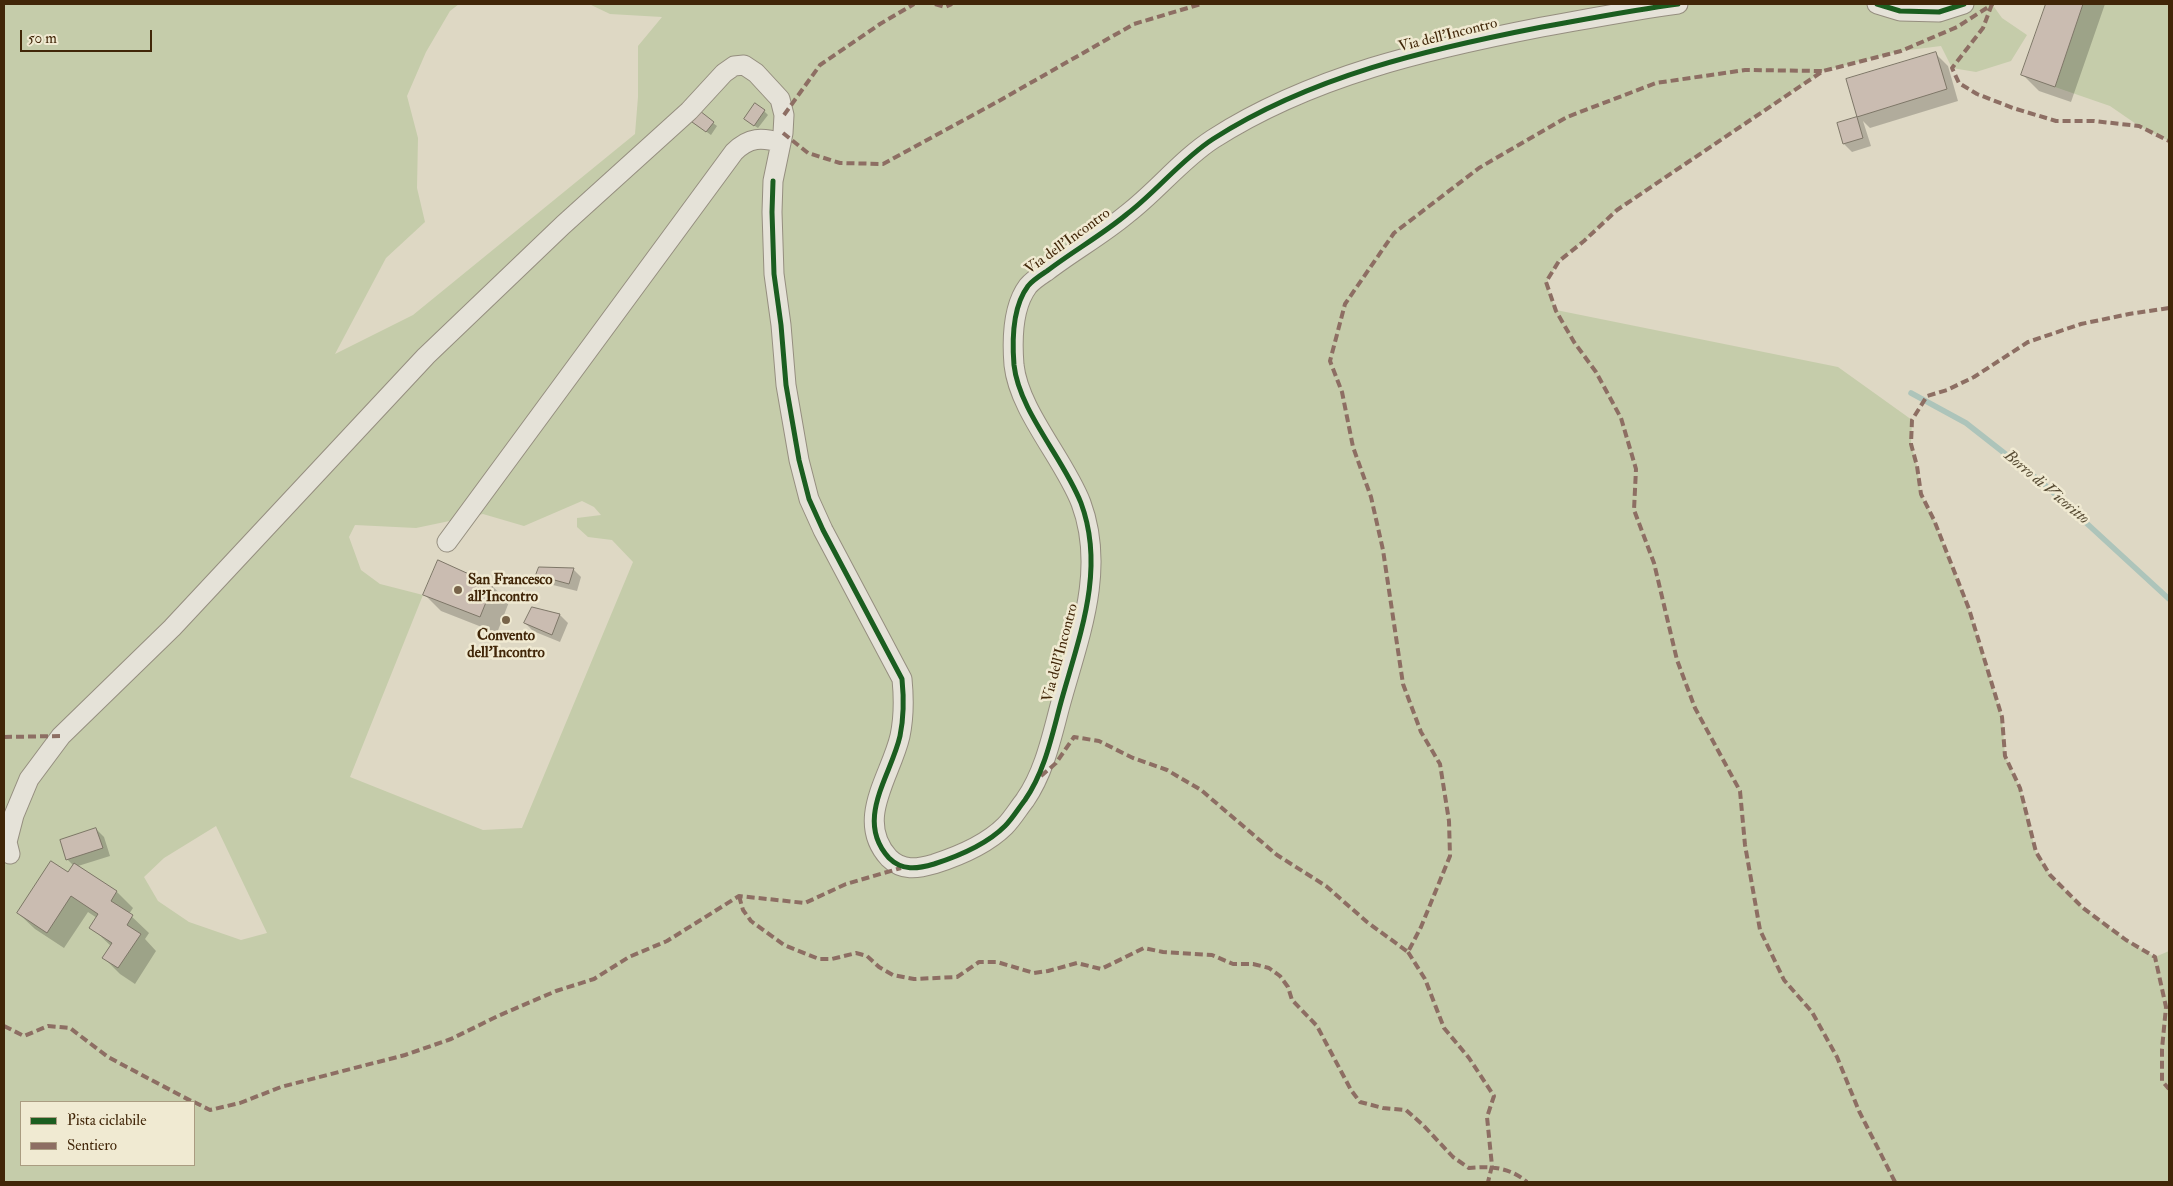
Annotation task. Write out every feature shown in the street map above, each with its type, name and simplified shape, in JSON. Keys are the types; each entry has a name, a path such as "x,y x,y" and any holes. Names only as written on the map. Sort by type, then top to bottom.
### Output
{"street":[{"name":"Via dell'Incontro","path":"10,854 6,842 14,816 30,778 61,736 172,628 426,356 563,225 689,111 724,73 734,66 744,65 756,73 780,99 784,115 781,143 773,181 774,274 786,385 799,460 809,499 823,530 902,679 904,707 899,740 875,801 875,831 880,845 901,868 921,868 970,851 1004,827 1028,796 1038,779 1086,613 1092,546 1083,507 1069,475 1024,397 1014,367 1017,308 1029,285 1126,215 1209,141 1257,114 1310,90 1423,52 1639,9 1678,4"},
{"path":"1877,4 1900,10 1939,12 1964,4"},
{"path":"447,542 734,152 742,143 755,140 769,140 781,143"}],"green space":[{"path":"4,4 459,4 450,11 426,52 407,96 418,138 417,188 425,222 386,258 335,354 413,315 635,134 638,97 638,46 662,17 610,14 589,4 1992,4 2002,18 2027,35 2011,61 1976,72 1952,68 1941,46 1901,51 1823,71 1617,210 1559,261 1546,283 1556,310 1838,367 1912,420 1911,444 1917,466 1921,494 1934,520 1969,609 2002,717 2005,756 2020,788 2036,852 2050,875 2083,908 2126,940 2155,957 2169,951 2169,1182 4,1182","holes":["582,501 594,507 601,515 577,518 577,527 588,537 612,540 633,562 522,828 483,830 350,777 423,595 380,584 361,570 349,537 355,525 416,528 483,514 524,526","216,826 267,933 241,940 189,922 158,901 144,877 164,858"]},
{"path":"2083,4 2169,4 2169,141 2139,126 2110,106 2055,87"}],"building":[{"path":"2046,4 2083,4 2055,87 2021,75"},
{"path":"1936,52 1947,89 1857,117 1846,79"},
{"path":"755,103 765,110 754,126 744,119"},
{"path":"700,111 714,122 706,132 692,122"},
{"path":"1857,117 1863,138 1843,144 1837,123"},
{"name":"San Francesco all'Incontro","path":"438,560 493,585 480,617 423,595"},
{"path":"539,567 574,568 569,584 536,575"},
{"path":"532,607 560,614 552,635 524,623"},
{"path":"96,828 103,848 66,860 60,840"},
{"path":"51,861 68,872 74,863 117,891 111,901 133,915 127,925 141,934 118,968 102,958 112,943 89,928 98,914 71,896 47,933 17,913"}],"waterway":[{"name":"Borro di Vicoritto","path":"1911,393 1966,423 2045,485 2169,599"}],"marked path":[{"path":"784,115 820,65 880,24 914,4"},
{"path":"935,4 945,7 952,4"},
{"path":"783,133 808,153 840,163 883,164 1134,24 1201,4"},
{"path":"1992,4 1983,28 1952,68 1959,83 1977,94 2013,108 2056,121 2094,121 2139,126 2169,141"},
{"path":"1895,1182 1859,1111 1837,1057 1812,1012 1784,980 1760,930 1745,845 1740,791 1695,708 1677,660 1654,563 1634,510 1636,469 1621,418 1596,372 1574,342 1556,311 1546,282 1559,261 1617,210 1823,71 1901,51 1957,27 1993,4"},
{"path":"1041,776 1056,763 1074,737 1099,741 1133,758 1167,770 1201,790 1277,855 1326,886 1367,922 1408,952 1421,927 1450,856 1449,821 1440,764 1421,732 1403,684 1383,550 1371,497 1353,447 1342,392 1330,361 1345,304 1394,233 1479,168 1567,117 1656,83 1745,70 1823,71"},
{"path":"2169,308 2081,324 2028,342 1974,377 1947,390 1927,396 1912,420 1911,444 1917,466 1921,494 1934,520 1969,609 2002,717 2005,756 2020,788 2036,852 2050,875 2083,908 2126,940 2155,957 2166,1007 2162,1049 2162,1081 2169,1089"},
{"path":"4,737 61,736"},
{"path":"195,1102 210,1110 240,1103 281,1087 405,1055 451,1039 556,991 594,979 629,957 667,941 739,896 805,903 846,884 901,868"},
{"path":"739,896 743,910 751,921 784,945 819,959 832,959 856,953 867,956 879,967 893,975 914,979 957,977 979,962 997,962 1034,973 1077,963 1101,969 1144,948 1163,952 1212,955 1233,964 1253,964 1269,968 1280,976 1288,987 1292,1000 1317,1026 1351,1090 1360,1102 1383,1108 1406,1110 1453,1157 1469,1168 1485,1167 1507,1170 1527,1182"},
{"path":"1408,952 1425,979 1444,1028 1469,1058 1494,1096 1487,1117 1492,1166 1488,1182"},
{"path":"4,1026 24,1036 48,1026 70,1028 108,1057 191,1101"}],"cycle path":[{"path":"773,181 774,274 786,385 799,460 809,499 823,530 902,679 903,708 900,736 878,798 875,813 875,829 879,843 889,858 904,867 922,867 962,853 998,833 1008,823 1032,789 1047,752 1082,628 1087,603 1091,553 1088,528 1081,503 1064,469 1024,400 1014,365 1013,345 1016,313 1028,286 1117,222 1213,139 1251,117 1290,98 1330,82 1414,55 1542,27 1678,4"},
{"path":"1877,4 1900,11 1939,12 1964,4"}],"place":[{"name":"San Francesco all'Incontro","path":"458,590"},
{"name":"Convento dell'Incontro","path":"506,620"}]}
